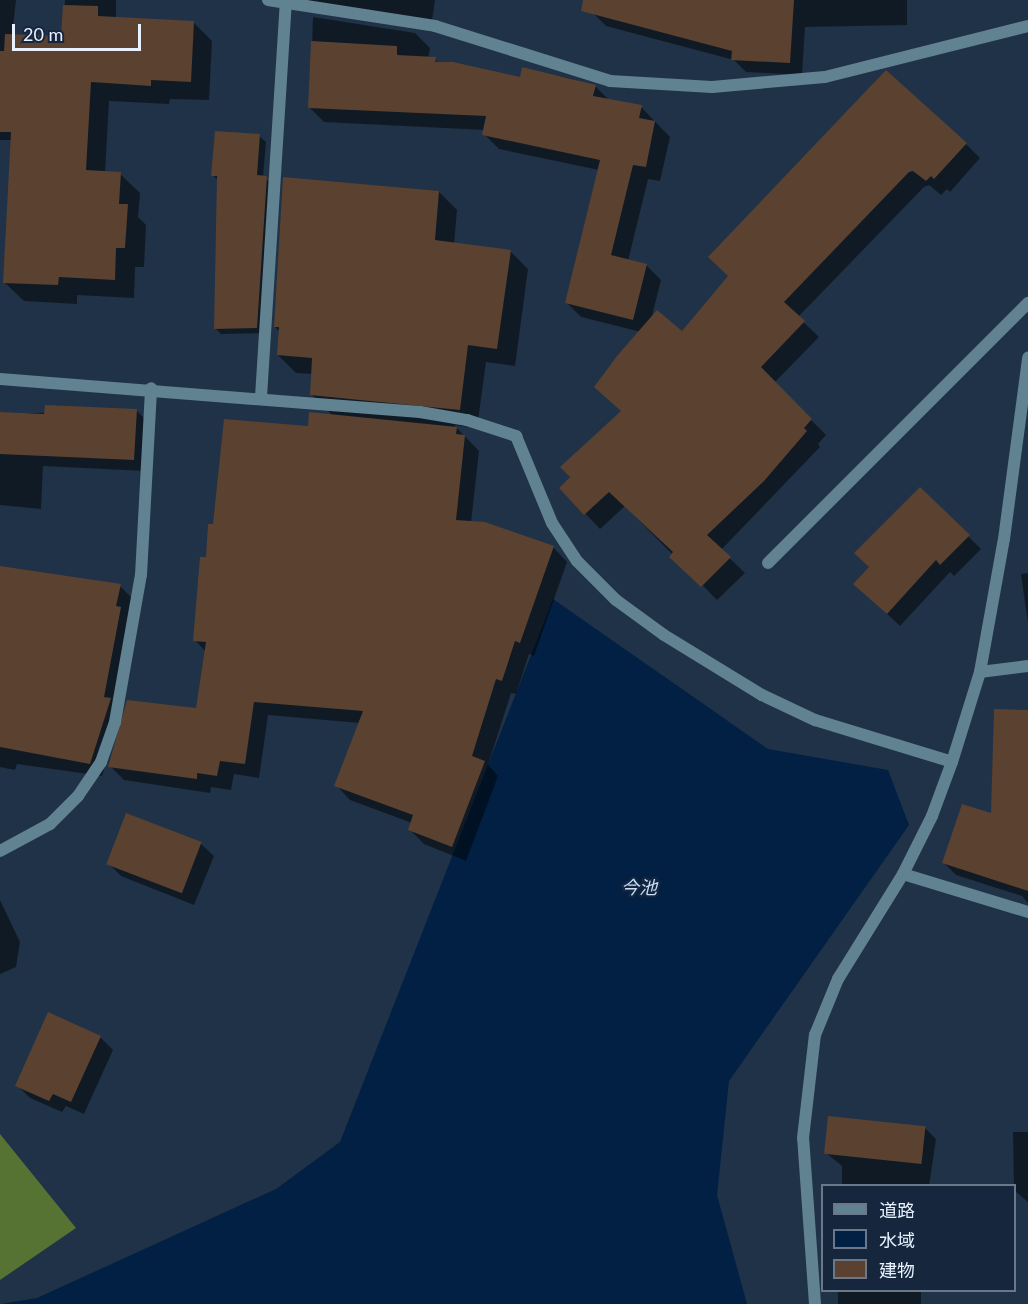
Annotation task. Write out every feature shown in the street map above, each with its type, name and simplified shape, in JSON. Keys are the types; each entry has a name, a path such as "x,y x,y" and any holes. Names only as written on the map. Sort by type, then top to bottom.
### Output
{"street":[{"path":"268,0 435,26 610,81 712,87 825,77 1028,26"},
{"path":"261,397 286,4"},
{"path":"768,563 1028,303"},
{"path":"815,1304 803,1138 815,1035 838,979 903,874 932,816 952,762 980,672 1004,539 1028,358"},
{"path":"0,379 151,388 420,412 467,420 516,436 552,523 577,561 616,600 664,635 762,695 815,720 952,762"},
{"path":"0,851 50,824 78,796 101,762 115,722 141,575 151,388"},
{"path":"980,672 1028,666"},
{"path":"903,874 1028,912"}],"green space":[{"path":"0,1134 76,1228 0,1280"}],"water":[{"name":"今池","path":"553,599 768,749 888,770 909,825 729,1081 717,1195 747,1304 1,1304 37,1298 276,1189 340,1142"}],"building":[{"path":"583,0 794,0 790,63 731,60 732,51 581,11"},
{"path":"63,5 98,6 98,16 194,21 191,82 151,80 151,86 91,82 86,170 121,172 119,204 128,204 125,248 116,248 115,280 59,277 58,285 3,283 11,132 0,132 0,51 4,51 5,34 61,36"},
{"path":"311,41 397,46 397,55 436,57 435,62 453,62 520,77 522,67 596,85 593,96 642,105 639,118 655,121 646,167 633,165 611,255 647,264 633,320 565,303 600,160 482,135 486,116 308,108"},
{"path":"886,70 967,143 934,179 931,176 926,181 913,171 909,172 784,302 805,321 761,367 812,419 804,428 807,431 764,481 707,535 731,557 701,587 669,557 673,552 609,492 584,515 559,488 570,477 560,467 621,411 594,387 617,356 657,310 682,331 728,276 708,257"},
{"path":"215,131 260,134 257,175 267,176 257,328 214,329 217,176 211,176"},
{"path":"283,177 439,191 435,240 511,250 497,349 468,345 460,410 310,395 312,358 277,355 279,327 274,327"},
{"path":"45,405 137,409 134,460 0,454 0,412 44,414"},
{"path":"309,412 457,427 456,434 465,435 456,520 485,522 554,546 520,643 515,641 502,681 496,679 472,756 485,761 452,847 408,830 413,815 334,786 363,711 254,702 245,764 220,761 217,776 197,773 197,779 108,767 127,700 196,708 206,642 193,641 200,557 206,557 208,524 213,524 224,419 308,426"},
{"path":"920,487 970,535 940,565 936,560 887,614 853,584 869,567 854,553"},
{"path":"0,566 121,584 116,606 121,607 104,697 111,698 90,764 0,747"},
{"path":"994,709 1028,710 1028,891 942,863 962,804 991,813"},
{"path":"126,813 202,842 182,893 106,864"},
{"path":"48,1012 101,1036 71,1102 53,1094 49,1101 15,1086"},
{"path":"828,1116 925,1126 921,1164 824,1154"}]}
